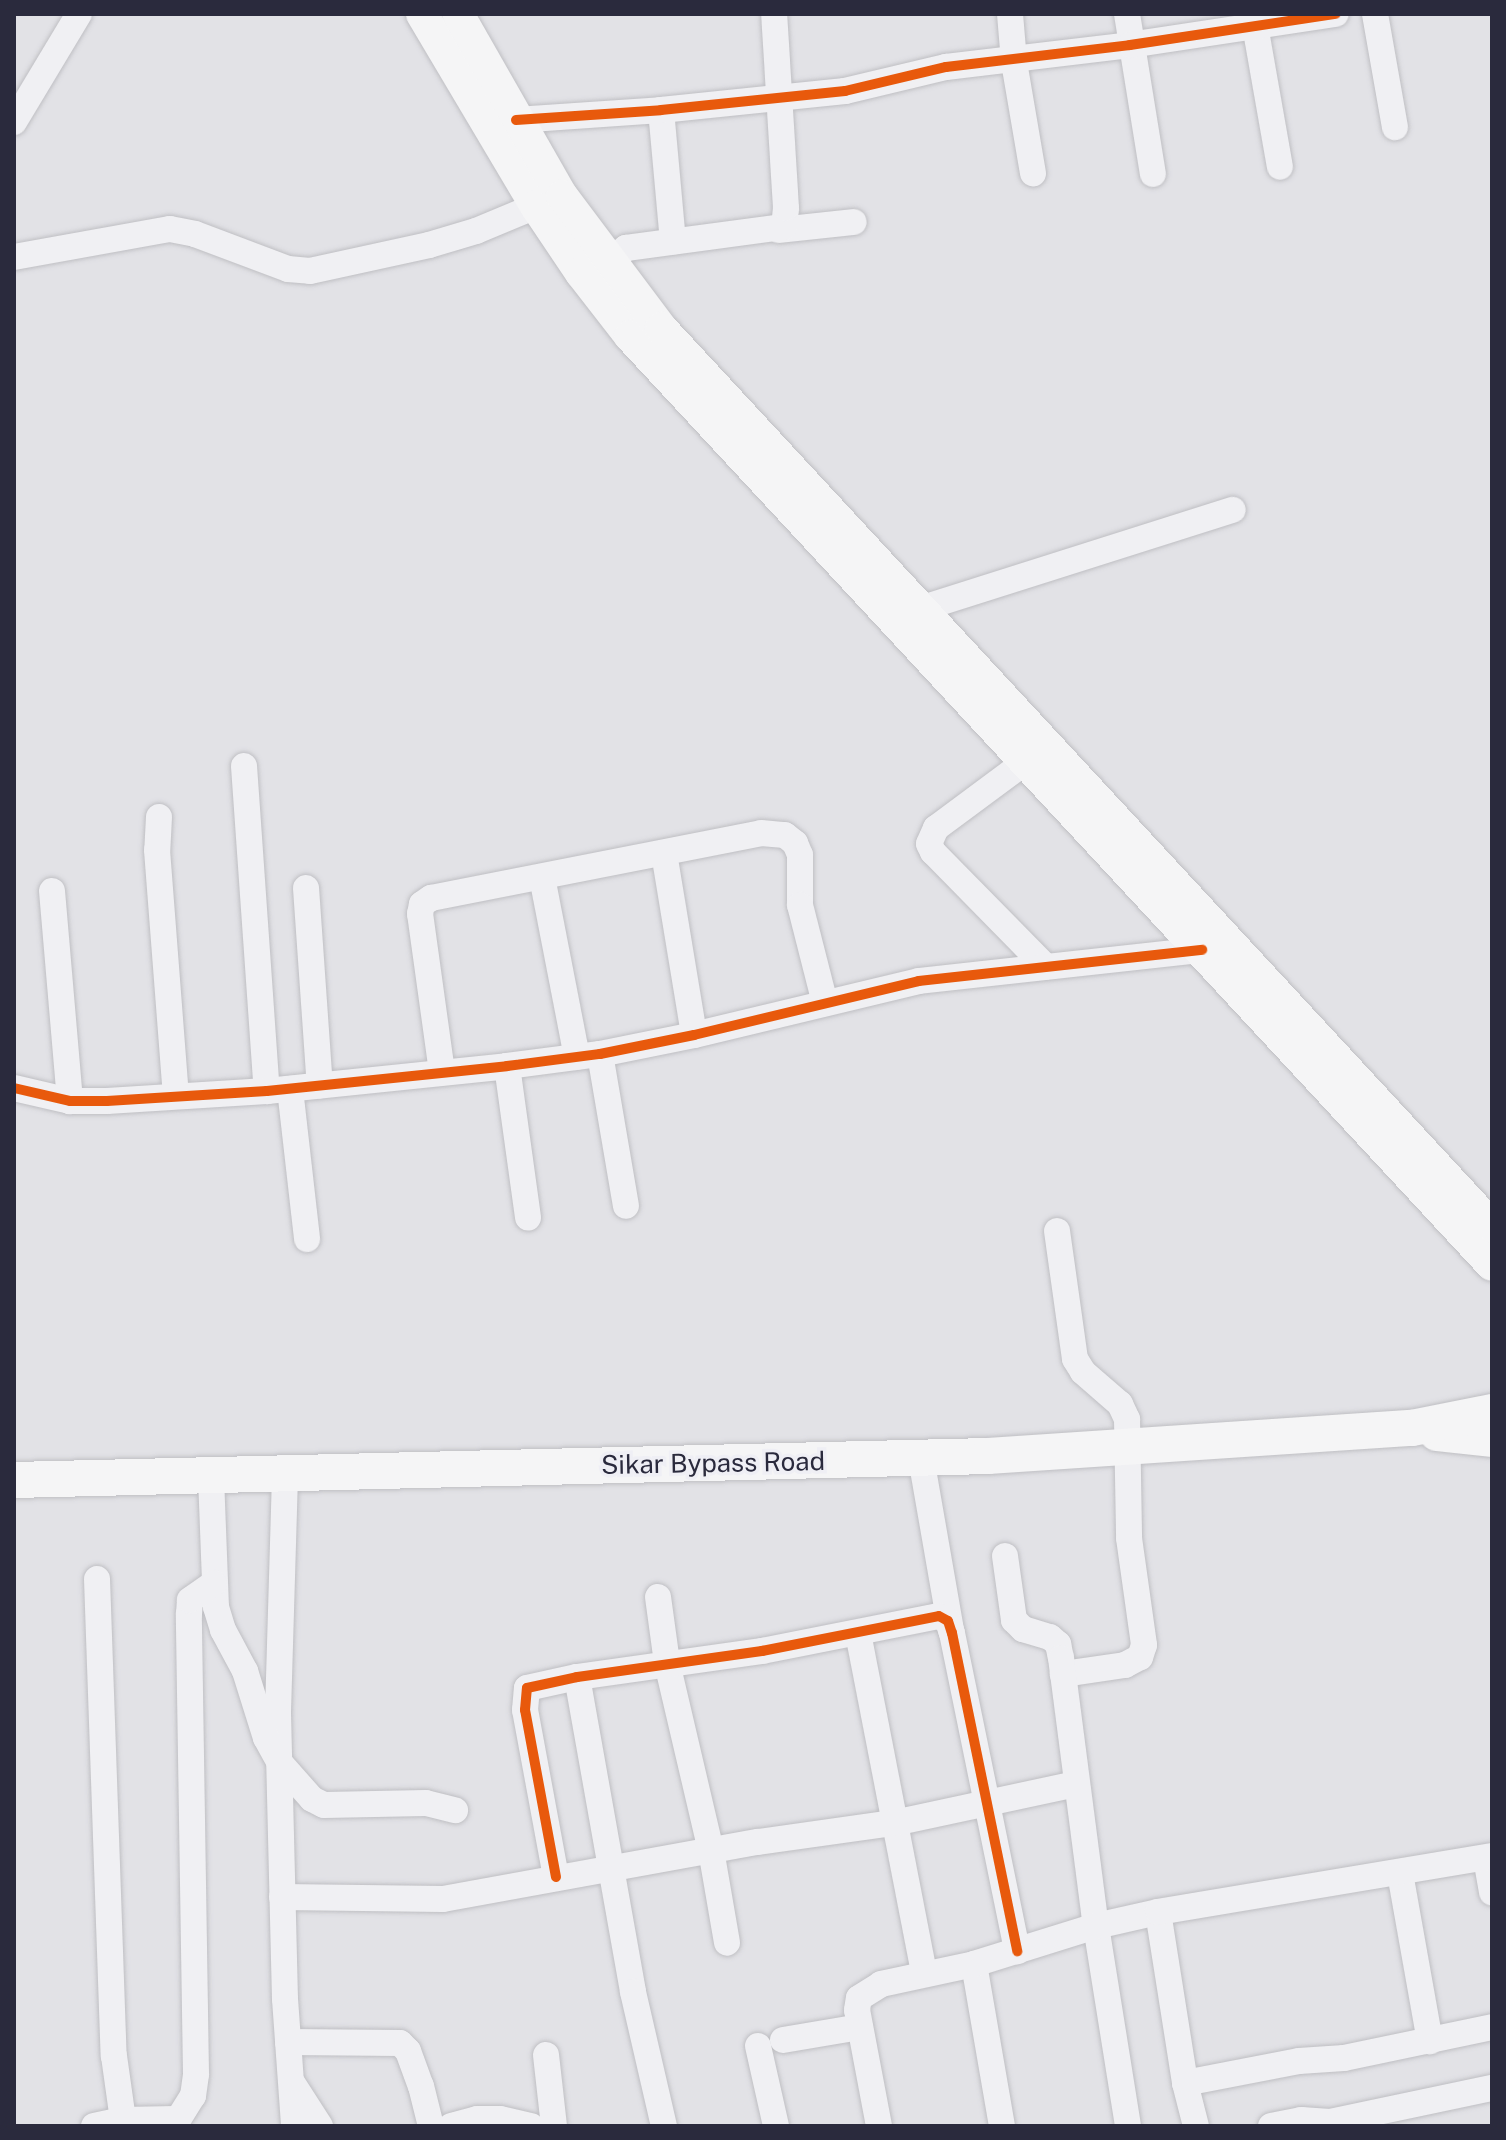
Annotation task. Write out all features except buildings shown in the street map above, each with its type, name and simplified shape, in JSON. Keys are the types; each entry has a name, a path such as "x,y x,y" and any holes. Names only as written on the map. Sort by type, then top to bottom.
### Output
{"highway":[{"name":"Sikar Bypass Road","path":"14,1480 285,1476 921,1458 1412,1428 1492,1412"},
{"name":"Sikar Bypass Road","path":"1412,1428 1492,1439"}],"main road":[{"path":"422,14 536,206 597,271 661,328 1492,1226"},
{"path":"458,14 562,196 630,336 1492,1265"}],"street":[{"path":"14,122 79,14"},
{"path":"774,14 786,208 784,227 779,230"},
{"path":"1010,14 1013,57 1033,173"},
{"path":"1127,14 1153,174"},
{"path":"516,120 661,110 845,91 946,67 1130,45 1253,21 1336,14"},
{"path":"1375,14 1395,127"},
{"path":"1253,21 1280,167"},
{"path":"661,110 673,241"},
{"path":"14,257 170,229 195,234 288,269 310,271 429,245 476,231 536,206"},
{"path":"597,271 626,248 854,222"},
{"path":"920,609 1233,510"},
{"path":"1025,762 936,828 929,844 933,852 1046,967"},
{"path":"244,766 278,1090 307,1239"},
{"path":"159,817 157,850 176,1095"},
{"path":"442,1072 420,914 422,904 431,898 773,832 795,843 800,855 800,905 825,1003"},
{"path":"664,853 694,1035"},
{"path":"542,877 626,1206"},
{"path":"306,888 320,1086"},
{"path":"52,891 70,1101"},
{"path":"14,1088 70,1101 278,1090 507,1066 589,1055 694,1035 919,981 1202,950"},
{"path":"507,1066 528,1218"},
{"path":"1057,1231 1075,1359 1083,1372 1120,1404 1127,1419 1129,1538 1144,1645 1140,1657 1125,1665 1063,1674"},
{"path":"921,1458 951,1630 1017,1951"},
{"path":"285,1476 278,1713 282,1897 294,2126"},
{"path":"211,1477 216,1607 223,1630 245,1671 262,1726 280,1763 312,1799 324,1805 426,1803 455,1810"},
{"path":"1005,1556 1014,1620 1023,1629 1050,1637 1058,1644 1096,1926 1128,2126"},
{"path":"97,1579 114,2056 123,2120"},
{"path":"94,2126 123,2120 175,2122 193,2096 196,2074 189,1614 190,1600 214,1583"},
{"path":"658,1597 667,1663 711,1850 727,1943"},
{"path":"556,1877 524,1699 527,1688 577,1677 858,1633 939,1616 948,1621 951,1630"},
{"path":"858,1633 924,1974"},
{"path":"577,1677 614,1868 633,1992 664,2126"},
{"path":"282,1897 443,1899 711,1850 894,1823 1076,1784"},
{"path":"879,2126 860,2027 859,1998 868,1989 974,1964 1096,1926 1158,1912 1489,1857 1492,1892"},
{"path":"1400,1873 1430,2041"},
{"path":"1158,1912 1185,2083 1196,2126"},
{"path":"974,1964 1002,2126"},
{"path":"776,2126 770,2043 860,2027"},
{"path":"1185,2083 1430,2041 1492,2027"},
{"path":"288,2042 400,2043 408,2051 431,2126"},
{"path":"546,2055 554,2126"},
{"path":"291,2081 320,2126"},
{"path":"1271,2126 1301,2120 1330,2122 1401,2116 1492,2088"},
{"path":"451,2126 477,2119 500,2119 531,2126"}],"cycle path":[{"path":"516,120 661,110 845,91 946,67 1130,45 1336,14"},
{"path":"14,1088 70,1101 107,1101 267,1091 507,1066 600,1054 694,1035 919,981 1202,950"},
{"path":"556,1877 525,1710 527,1688 577,1677 762,1651 939,1616 948,1621 952,1633 1017,1951"}]}
